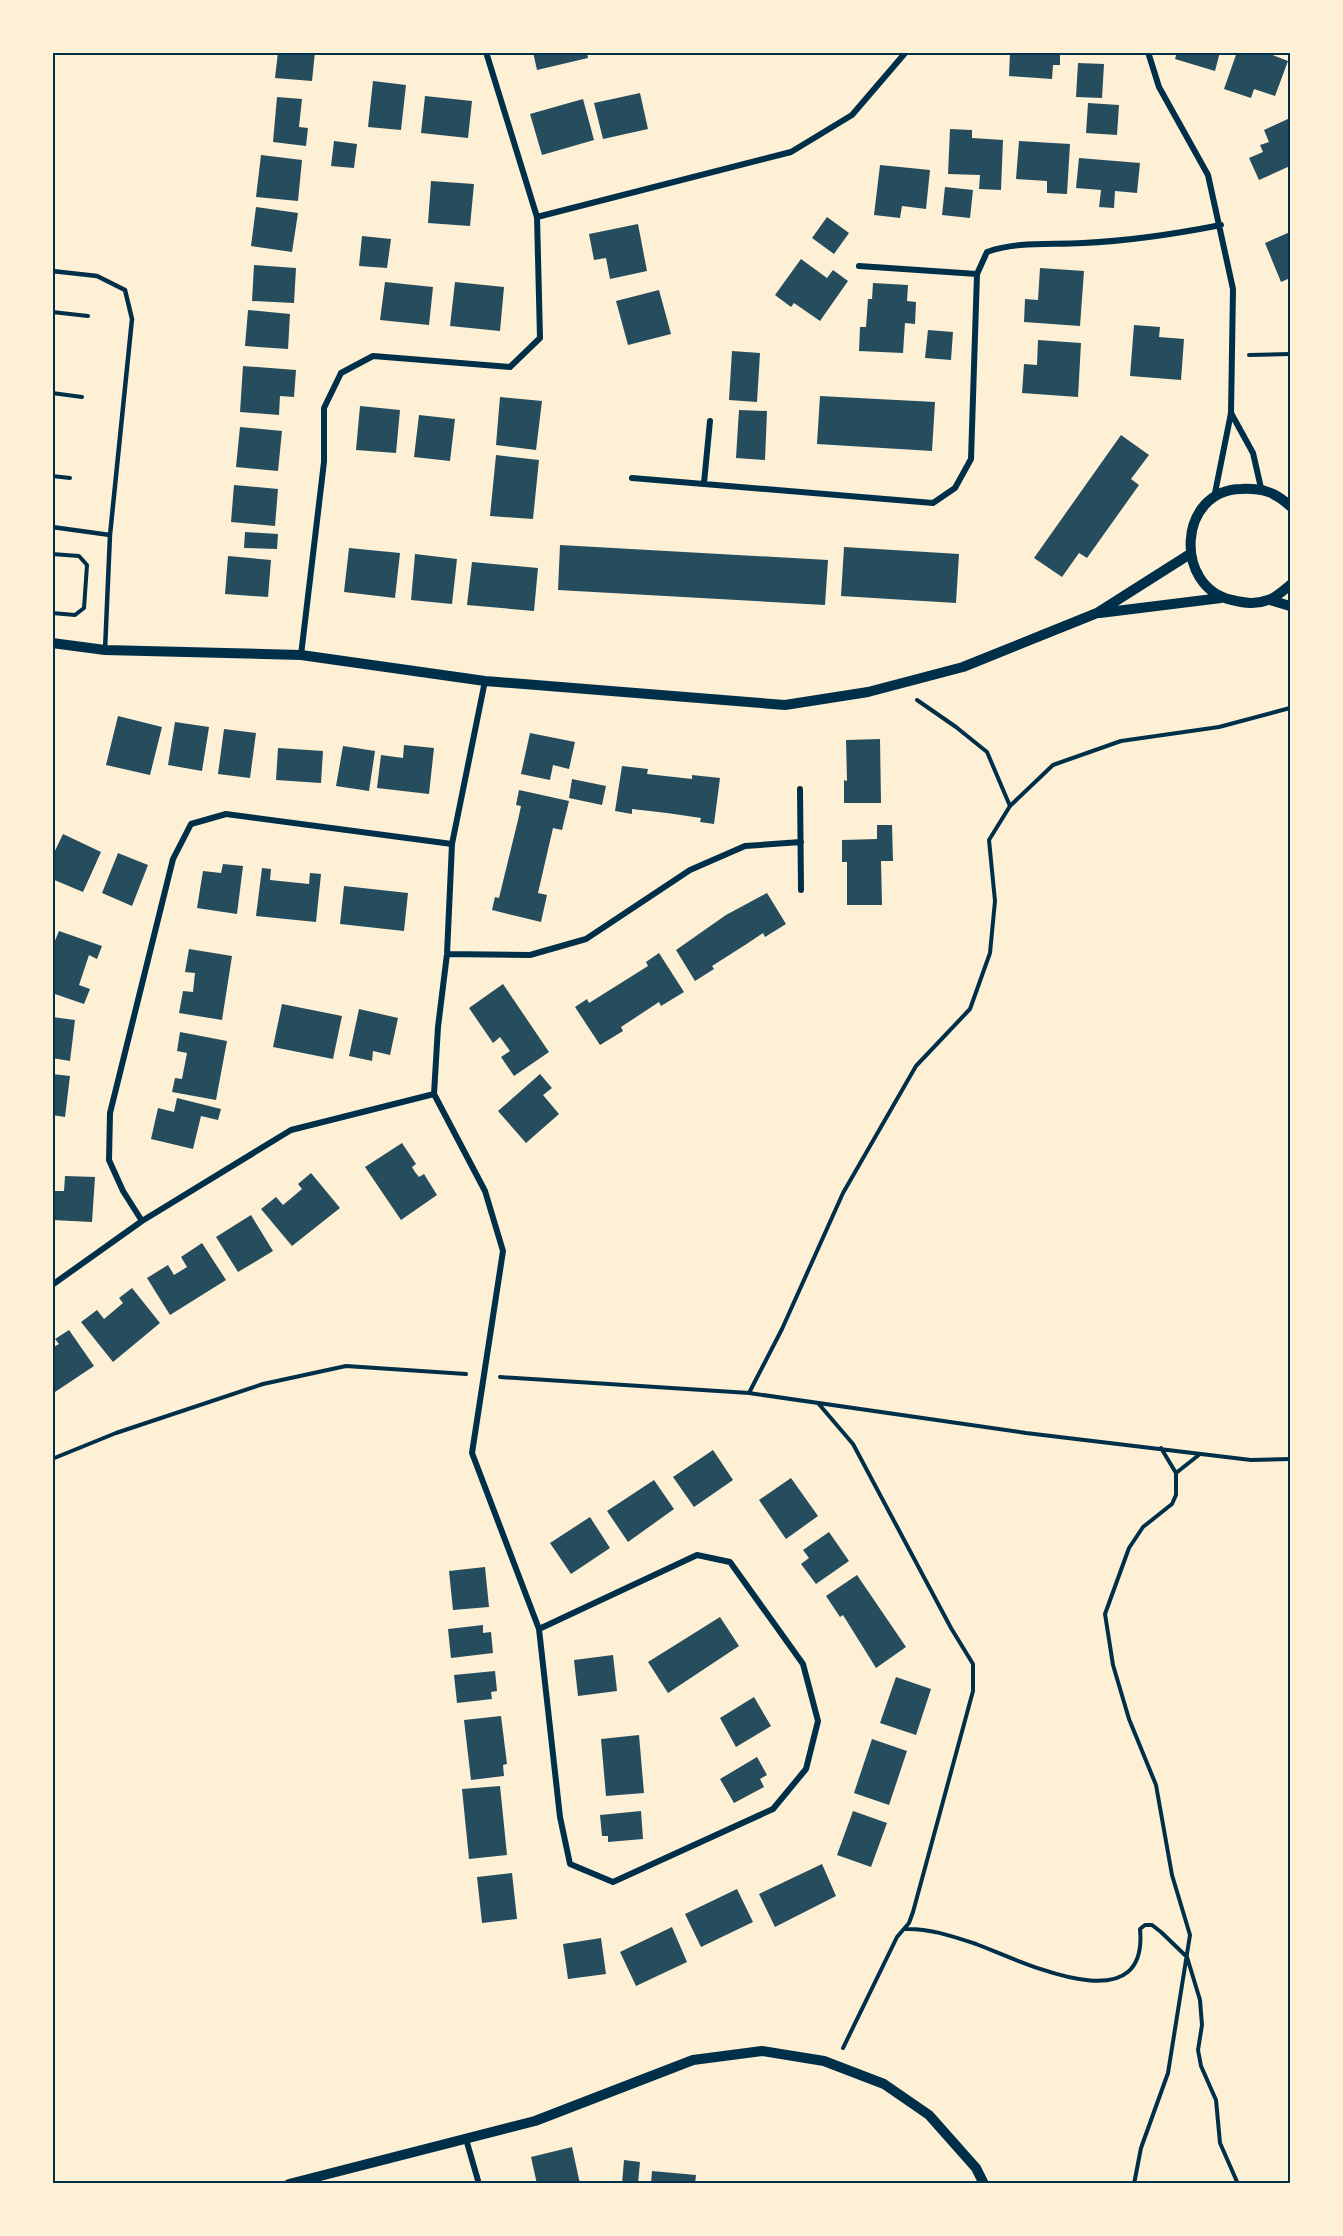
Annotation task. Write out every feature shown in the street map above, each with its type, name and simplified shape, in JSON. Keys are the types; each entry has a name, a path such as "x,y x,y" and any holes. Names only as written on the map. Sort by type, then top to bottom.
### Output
{"street":[{"path":"301,655 324,462 324,408 341,373 373,356 510,367 540,338 537,217 486,52"},
{"path":"537,217 791,152 852,115 906,52"},
{"path":"1148,52 1159,87 1208,174 1221,225 1233,289 1230,355 1231,413 1214,498"},
{"path":"632,478 933,502 955,488 971,459 977,274 987,252 1007,245 1085,243 1168,235 1221,225"},
{"path":"859,266 977,274"},
{"path":"1231,413 1253,453 1261,488"},
{"path":"704,483 710,421"},
{"path":"1221,597 1204,585 1194,568 1190,554 1190,533 1198,515 1214,498 1232,489 1261,488 1280,496 1290,506"},
{"path":"52,643 105,650 301,655 485,681 785,705 868,692 963,667 1097,613 1190,554"},
{"path":"1097,613 1221,597 1250,604 1270,600 1290,585"},
{"path":"1270,600 1290,606"},
{"path":"485,681 452,844 447,954 438,1027 434,1094 485,1191 503,1251 472,1453 539,1629 560,1817 570,1864 613,1882 773,1809 806,1769 818,1721 803,1664 730,1562 697,1555 539,1629"},
{"path":"800,789 801,890"},
{"path":"142,1221 123,1191 109,1160 110,1113 172,859 191,824 226,814 452,844"},
{"path":"447,954 530,955 586,939 690,870 745,846 801,842"},
{"path":"52,1285 142,1221 291,1130 434,1094"},
{"path":"289,2184 535,2121 693,2060 762,2051 834,2065 884,2084 929,2115 976,2168 984,2184"},
{"path":"466,2139 479,2184"}],"lane":[{"path":"52,271 97,276 125,290 132,319 110,535 105,650"},
{"path":"52,527 110,535"}],"path":[{"path":"52,312 88,316"},
{"path":"1230,355 1290,354"},
{"path":"52,393 82,397"},
{"path":"52,476 70,478"},
{"path":"52,554 79,556 87,565 82,611 75,615 52,613"},
{"path":"900,684 917,701 956,727 987,752 1010,806"},
{"path":"749,1393 782,1329 843,1193 910,1075 970,1009 990,953 995,901 989,840 1010,806 1053,765 1121,741 1219,727 1290,708"},
{"path":"52,1459 116,1433 263,1384 346,1366 749,1393 1026,1433 1251,1460 1290,1459"},
{"path":"818,1403 852,1444 951,1628 973,1664 973,1690 913,1912 834,2065"},
{"path":"1134,2184 1141,2148 1168,2073 1190,1935 1172,1875 1156,1785 1129,1719 1119,1687 1111,1655 1105,1614 1129,1548 1143,1527 1172,1504 1176,1495 1176,1473 1161,1448"},
{"path":"1176,1473 1201,1454"},
{"path":"903,1929 919,1928 939,1932 1036,1969 1097,1981 1119,1979 1129,1972 1139,1954 1140,1929 1145,1925 1152,1925 1187,1957 1200,2000 1202,2025 1198,2050 1201,2066 1216,2100 1220,2143 1238,2184"}],"building":[{"path":"278,52 315,52 312,81 275,78"},
{"path":"533,52 587,52 588,58 537,70"},
{"path":"1010,52 1060,52 1060,65 1053,65 1052,79 1009,76"},
{"path":"1177,52 1220,52 1215,71 1175,59"},
{"path":"1237,52 1265,52 1288,61 1275,96 1254,89 1251,98 1224,89"},
{"path":"1078,63 1104,64 1102,98 1076,97"},
{"path":"373,81 406,85 401,130 368,127"},
{"path":"640,93 648,129 603,139 594,103"},
{"path":"425,96 472,101 468,138 421,133"},
{"path":"277,97 302,99 299,127 308,128 306,146 273,142"},
{"path":"583,99 594,140 542,155 530,114"},
{"path":"1088,103 1119,105 1117,135 1086,133"},
{"path":"1290,118 1290,166 1259,180 1249,158 1263,152 1260,145 1269,142 1264,130"},
{"path":"950,129 972,130 972,138 1003,140 1001,190 979,189 980,175 948,174"},
{"path":"334,141 357,144 354,168 331,166"},
{"path":"1019,141 1070,144 1067,194 1047,193 1047,181 1016,179"},
{"path":"261,155 302,160 298,201 256,197"},
{"path":"1079,158 1140,163 1137,193 1115,191 1114,208 1099,207 1101,190 1076,188"},
{"path":"880,165 930,170 926,209 902,206 900,218 874,215"},
{"path":"431,181 474,184 470,226 428,223"},
{"path":"945,187 973,190 970,218 942,215"},
{"path":"256,207 298,213 292,252 251,246"},
{"path":"827,217 849,233 834,254 812,238"},
{"path":"638,224 647,271 610,279 606,258 594,260 589,234"},
{"path":"1290,232 1290,278 1281,282 1265,243"},
{"path":"362,236 391,239 387,268 359,266"},
{"path":"801,259 827,278 833,270 848,281 820,321 794,303 791,307 775,295"},
{"path":"254,265 296,268 294,303 252,301"},
{"path":"1040,268 1084,271 1080,326 1024,322 1025,299 1038,300"},
{"path":"385,282 433,287 429,325 380,320"},
{"path":"455,282 504,287 500,331 450,326"},
{"path":"873,283 908,285 907,301 916,302 915,324 905,323 903,353 859,351 860,327 866,327 868,299 872,299"},
{"path":"659,290 671,334 628,345 616,301"},
{"path":"248,310 290,314 288,349 245,346"},
{"path":"1134,325 1160,327 1159,337 1184,339 1181,380 1130,376"},
{"path":"928,330 953,332 951,360 925,358"},
{"path":"1038,340 1081,343 1078,397 1022,393 1024,364 1037,365"},
{"path":"732,351 760,353 757,402 729,400"},
{"path":"243,366 296,370 294,397 280,396 279,415 240,412"},
{"path":"820,396 935,402 932,451 817,444"},
{"path":"500,397 542,401 536,450 496,445"},
{"path":"360,406 400,410 396,453 356,450"},
{"path":"739,410 767,411 765,460 736,458"},
{"path":"419,415 455,419 450,461 414,457"},
{"path":"240,427 282,431 278,471 236,467"},
{"path":"1121,435 1149,455 1131,479 1139,485 1087,558 1079,553 1062,577 1034,558"},
{"path":"496,455 539,460 533,519 490,516"},
{"path":"234,485 278,489 275,526 231,522"},
{"path":"245,532 278,534 277,549 244,548"},
{"path":"560,545 828,560 825,605 558,590"},
{"path":"844,547 959,554 956,603 841,596"},
{"path":"349,548 400,553 395,598 344,592"},
{"path":"415,554 457,559 452,604 411,600"},
{"path":"228,556 271,560 268,597 225,594"},
{"path":"472,562 538,568 534,611 467,605"},
{"path":"118,716 162,727 150,775 106,765"},
{"path":"175,722 209,727 202,771 168,765"},
{"path":"224,729 256,733 250,778 218,774"},
{"path":"530,733 575,742 569,769 553,765 550,780 521,774"},
{"path":"880,739 881,803 844,803 844,780 847,781 846,740"},
{"path":"404,745 434,748 429,794 377,788 381,755 403,758"},
{"path":"343,746 375,751 369,791 336,786"},
{"path":"278,748 323,751 321,783 276,780"},
{"path":"622,766 648,769 647,774 692,779 692,775 720,778 714,824 700,822 701,818 667,813 632,809 632,814 615,811"},
{"path":"572,779 606,786 602,805 569,798"},
{"path":"519,790 569,801 562,830 553,828 538,893 547,895 541,922 492,910 495,897 499,898 518,820 521,806 516,805"},
{"path":"877,825 892,825 893,861 881,861 882,905 847,905 847,862 842,862 842,840 877,839"},
{"path":"63,834 101,852 83,892 52,879 52,857"},
{"path":"118,853 148,865 132,906 102,893"},
{"path":"223,864 243,866 237,914 197,908 203,871 221,873"},
{"path":"262,868 271,869 270,880 309,884 310,873 321,874 316,922 256,916"},
{"path":"344,886 408,893 404,931 340,924"},
{"path":"767,893 786,924 765,937 763,933 712,966 714,969 695,981 676,950 726,915"},
{"path":"59,931 102,946 97,959 89,955 79,985 90,989 84,1004 52,993 52,948"},
{"path":"189,949 232,956 222,1020 179,1013 183,991 193,992 195,973 185,972"},
{"path":"659,953 684,992 661,1006 659,1002 621,1027 623,1031 600,1045 575,1007 587,999 589,1003 648,966 646,962"},
{"path":"503,984 549,1052 514,1076 501,1057 510,1051 500,1037 493,1043 469,1008"},
{"path":"282,1004 342,1016 333,1059 273,1047"},
{"path":"359,1009 398,1018 390,1055 373,1051 372,1061 349,1056"},
{"path":"52,1017 75,1020 70,1061 52,1058"},
{"path":"180,1032 227,1041 216,1100 172,1092 175,1078 182,1079 187,1053 177,1051"},
{"path":"52,1074 70,1076 65,1117 52,1115"},
{"path":"540,1074 552,1088 543,1095 559,1114 526,1143 498,1111"},
{"path":"177,1098 221,1109 218,1120 201,1116 193,1149 151,1139 158,1108 174,1112"},
{"path":"402,1143 416,1164 412,1167 415,1172 419,1177 424,1174 437,1195 401,1220 365,1167"},
{"path":"311,1173 340,1208 292,1246 261,1209 276,1197 283,1205 302,1189 298,1184"},
{"path":"65,1176 95,1177 92,1222 52,1220 52,1191 64,1191"},
{"path":"251,1215 273,1251 238,1272 216,1237"},
{"path":"202,1243 226,1280 170,1315 147,1278 168,1265 174,1275 187,1267 181,1257"},
{"path":"132,1288 160,1323 113,1362 81,1322 97,1310 104,1319 123,1303 119,1298"},
{"path":"69,1330 94,1366 52,1394 52,1348 59,1344 55,1339"},
{"path":"713,1450 733,1480 694,1507 673,1477"},
{"path":"791,1478 818,1516 786,1539 759,1500"},
{"path":"654,1480 674,1509 628,1542 607,1511"},
{"path":"590,1517 610,1548 571,1574 550,1543"},
{"path":"829,1532 849,1561 816,1584 801,1564 809,1558 803,1550"},
{"path":"485,1567 489,1607 453,1610 449,1571"},
{"path":"857,1575 906,1647 876,1668 843,1615 840,1617 826,1596"},
{"path":"720,1617 739,1646 668,1693 648,1662"},
{"path":"483,1625 483,1633 491,1632 493,1653 451,1658 448,1629"},
{"path":"613,1655 617,1691 578,1696 574,1660"},
{"path":"495,1671 497,1691 491,1692 492,1699 457,1703 454,1675"},
{"path":"896,1677 931,1689 916,1735 880,1723"},
{"path":"754,1697 771,1726 736,1747 720,1718"},
{"path":"501,1716 507,1764 503,1765 504,1776 471,1780 464,1720"},
{"path":"639,1735 644,1793 606,1796 601,1739"},
{"path":"872,1739 907,1751 889,1805 854,1793"},
{"path":"757,1757 767,1775 760,1779 764,1787 734,1803 720,1779"},
{"path":"500,1786 507,1855 469,1859 462,1789"},
{"path":"641,1811 643,1839 608,1842 608,1836 602,1836 600,1815"},
{"path":"853,1811 887,1823 871,1867 837,1855"},
{"path":"822,1864 836,1896 775,1927 759,1894"},
{"path":"512,1873 517,1919 482,1923 477,1877"},
{"path":"737,1889 753,1922 701,1947 685,1914"},
{"path":"672,1927 687,1962 636,1986 620,1952"},
{"path":"601,1938 606,1974 568,1979 563,1944"},
{"path":"572,2147 580,2184 537,2184 531,2157"},
{"path":"624,2160 640,2162 638,2184 622,2184"},
{"path":"652,2171 696,2175 695,2184 651,2184"}]}
